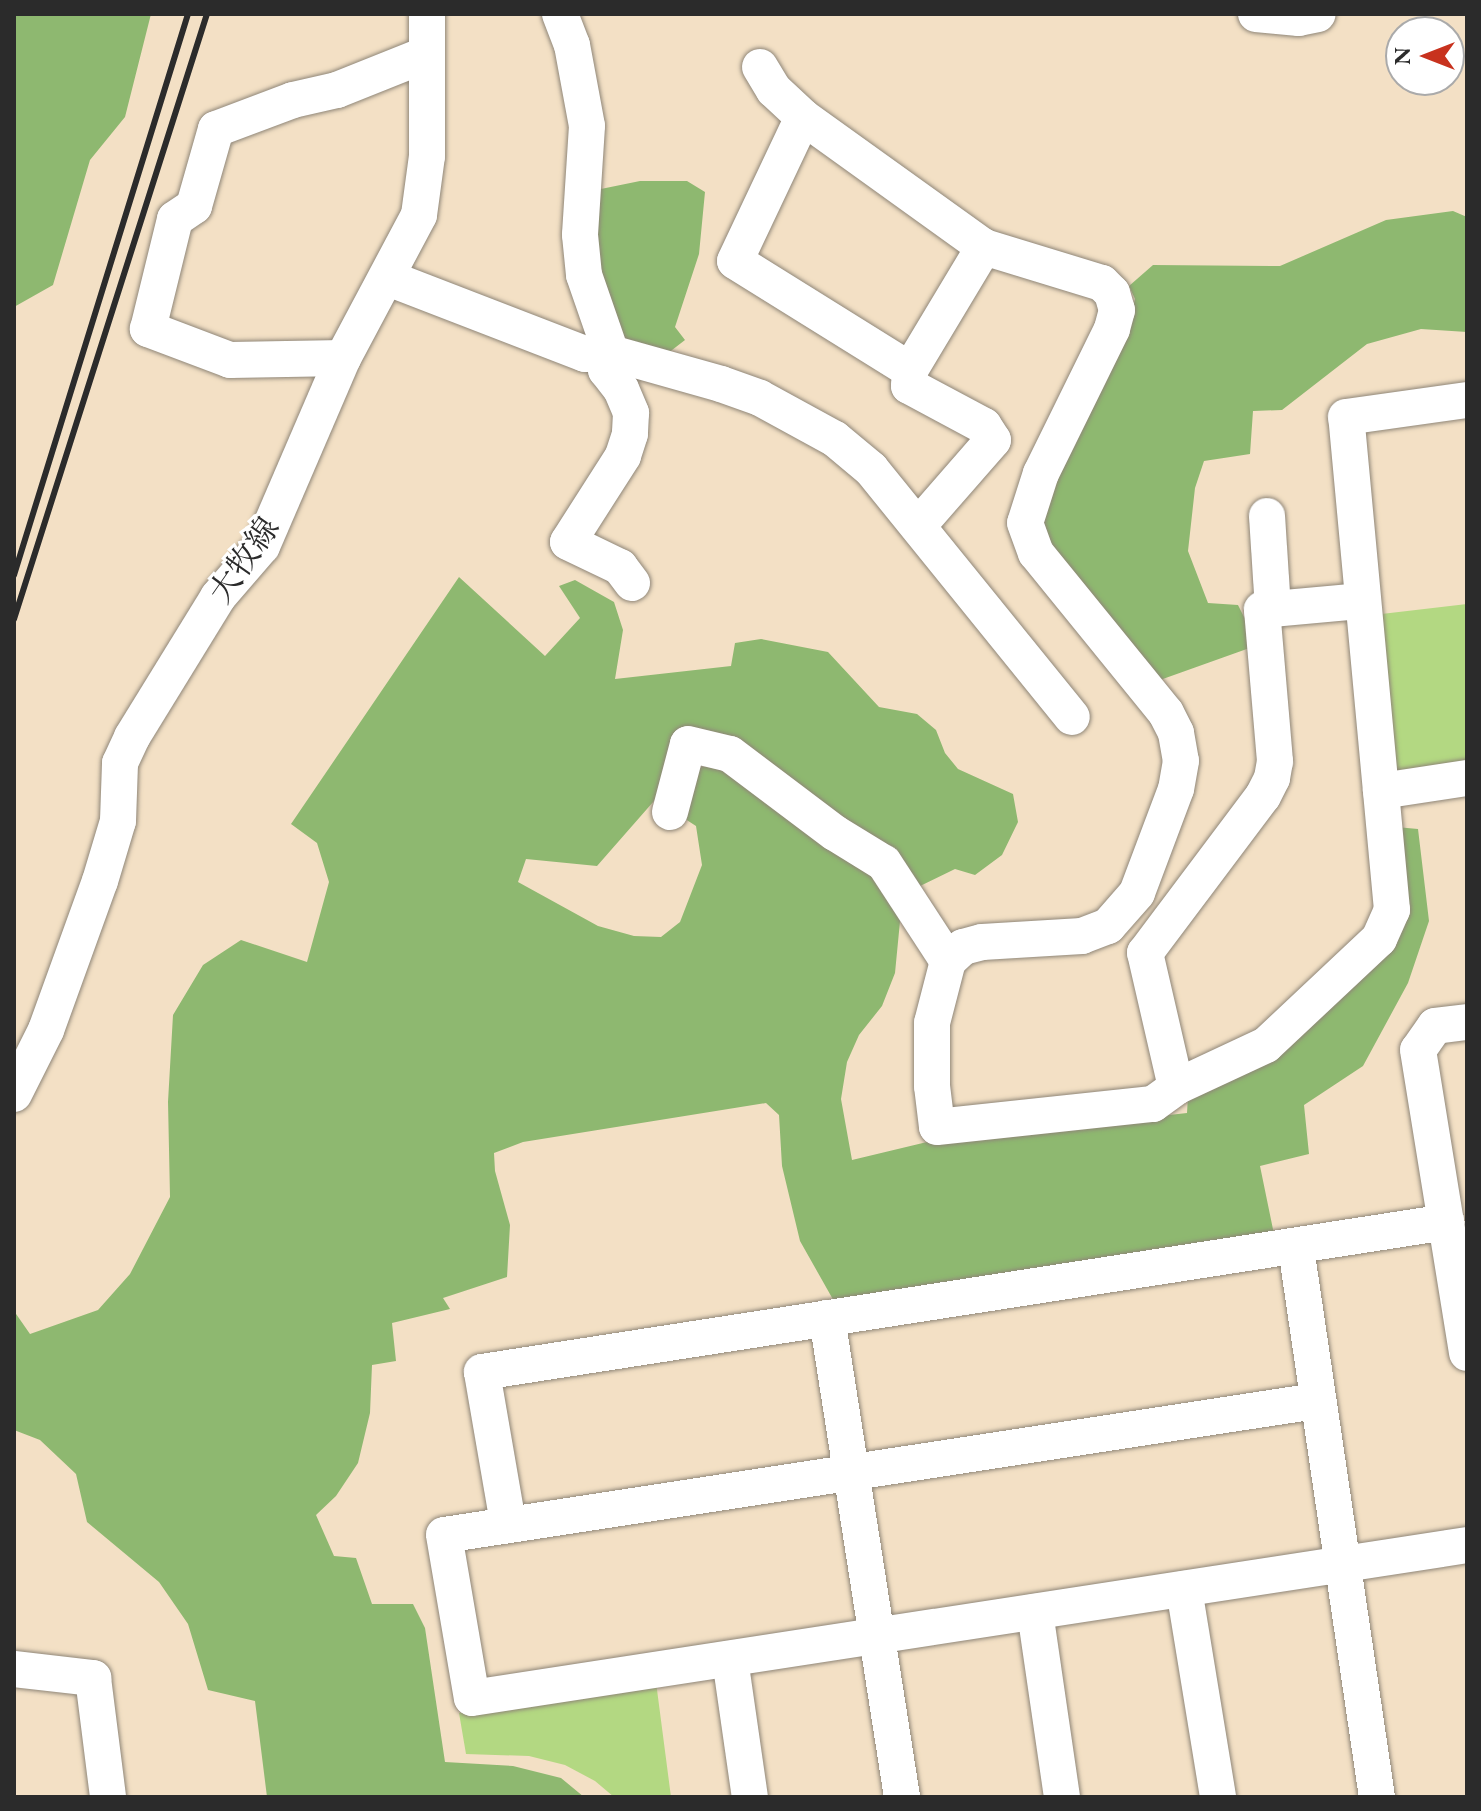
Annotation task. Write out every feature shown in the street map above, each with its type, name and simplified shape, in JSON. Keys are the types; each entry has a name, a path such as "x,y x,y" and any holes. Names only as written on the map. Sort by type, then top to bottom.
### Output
{"street":[{"name":"大牧線","path":"14,1094 46,1030 100,881 118,821 120,763 132,737 218,597 262,546 343,358 419,215 425,184 427,14"},
{"path":"560,14 572,45 587,126 580,235 584,275 611,353 606,370 621,389 631,413 630,434 623,456 568,542 620,567 632,583"},
{"path":"1256,14 1299,18 1318,14"},
{"path":"343,358 230,360 148,329 175,219 194,206 216,129 293,100 337,90 427,54"},
{"path":"760,67 774,90 803,117 984,247 1102,283 1112,293 1117,310 1112,329 1041,473 1025,523 1036,553 1166,713 1176,733 1181,761 1176,789 1137,893 1108,926 1082,936 982,942 963,947 948,961 932,1023 932,1086 937,1127 1153,1104 1176,1087 1266,1045 1379,939 1392,910 1346,417 1467,400"},
{"path":"803,117 735,261 910,370"},
{"path":"918,526 993,440 984,426 909,386 910,370 984,247"},
{"path":"388,278 585,354 611,353 760,398 835,439 871,469 1072,717"},
{"path":"1267,516 1273,610"},
{"path":"1176,1087 1145,953 1263,796 1272,778 1275,761 1262,610 1361,601"},
{"path":"670,812 688,744 730,754 835,833 884,863 948,961"},
{"path":"1381,791 1467,778"},
{"path":"1467,1022 1435,1026 1418,1050 1467,1353"},
{"path":"508,1523 482,1372 1296,1248 1446,1222"},
{"path":"1296,1248 1340,1564 1377,1797"},
{"path":"827,1318 902,1797"},
{"path":"1316,1401 444,1535 472,1698 1467,1545"},
{"path":"1184,1589 1218,1797"},
{"path":"1035,1612 1062,1797"},
{"path":"730,1659 750,1797"},
{"path":"14,1669 93,1678 108,1797"}],"green space":[{"path":"14,14 151,14 125,117 90,160 53,285 14,307"},
{"path":"640,181 687,181 705,192 699,254 675,327 685,340 663,357 627,343 606,308 591,221 596,190"},
{"path":"1453,211 1467,217 1467,332 1421,329 1367,344 1282,410 1253,411 1250,454 1204,461 1195,488 1188,551 1208,603 1238,605 1258,645 1160,680 1047,546 1042,508 1128,327 1135,299 1129,286 1153,265 1280,266 1386,220"},
{"path":"459,577 545,656 580,618 559,586 575,580 614,602 623,630 615,679 731,666 735,643 761,639 828,652 879,707 917,714 936,730 945,753 958,769 1013,794 1018,822 1002,855 975,875 955,869 916,888 680,735 668,785 597,866 526,859 518,882 598,926 634,936 661,937 680,922 702,865 696,826 679,815 698,768 717,763 891,883 901,911 895,973 882,1006 859,1035 847,1062 841,1099 852,1160 927,1142 1187,1113 1188,1096 1389,945 1396,827 1418,829 1429,921 1408,983 1363,1066 1304,1105 1309,1154 1260,1166 1275,1239 835,1303 800,1241 782,1166 779,1115 766,1103 523,1142 494,1153 495,1171 510,1225 507,1277 443,1298 450,1309 392,1323 396,1361 372,1365 370,1413 358,1463 336,1496 316,1515 334,1556 356,1558 372,1604 413,1604 425,1628 445,1762 513,1766 561,1778 584,1797 267,1797 255,1701 208,1690 188,1624 159,1582 87,1522 76,1474 40,1440 14,1430 14,1311 30,1334 98,1310 130,1274 170,1197 168,1102 173,1015 203,965 241,940 307,962 329,882 317,843 291,824"},
{"path":"1467,604 1467,766 1400,775 1386,761 1373,615"},
{"path":"656,1682 671,1797 614,1797 595,1781 565,1765 529,1756 466,1754 459,1713"}],"railway":[{"path":"14,575 188,14"},
{"path":"14,619 207,14"}]}
